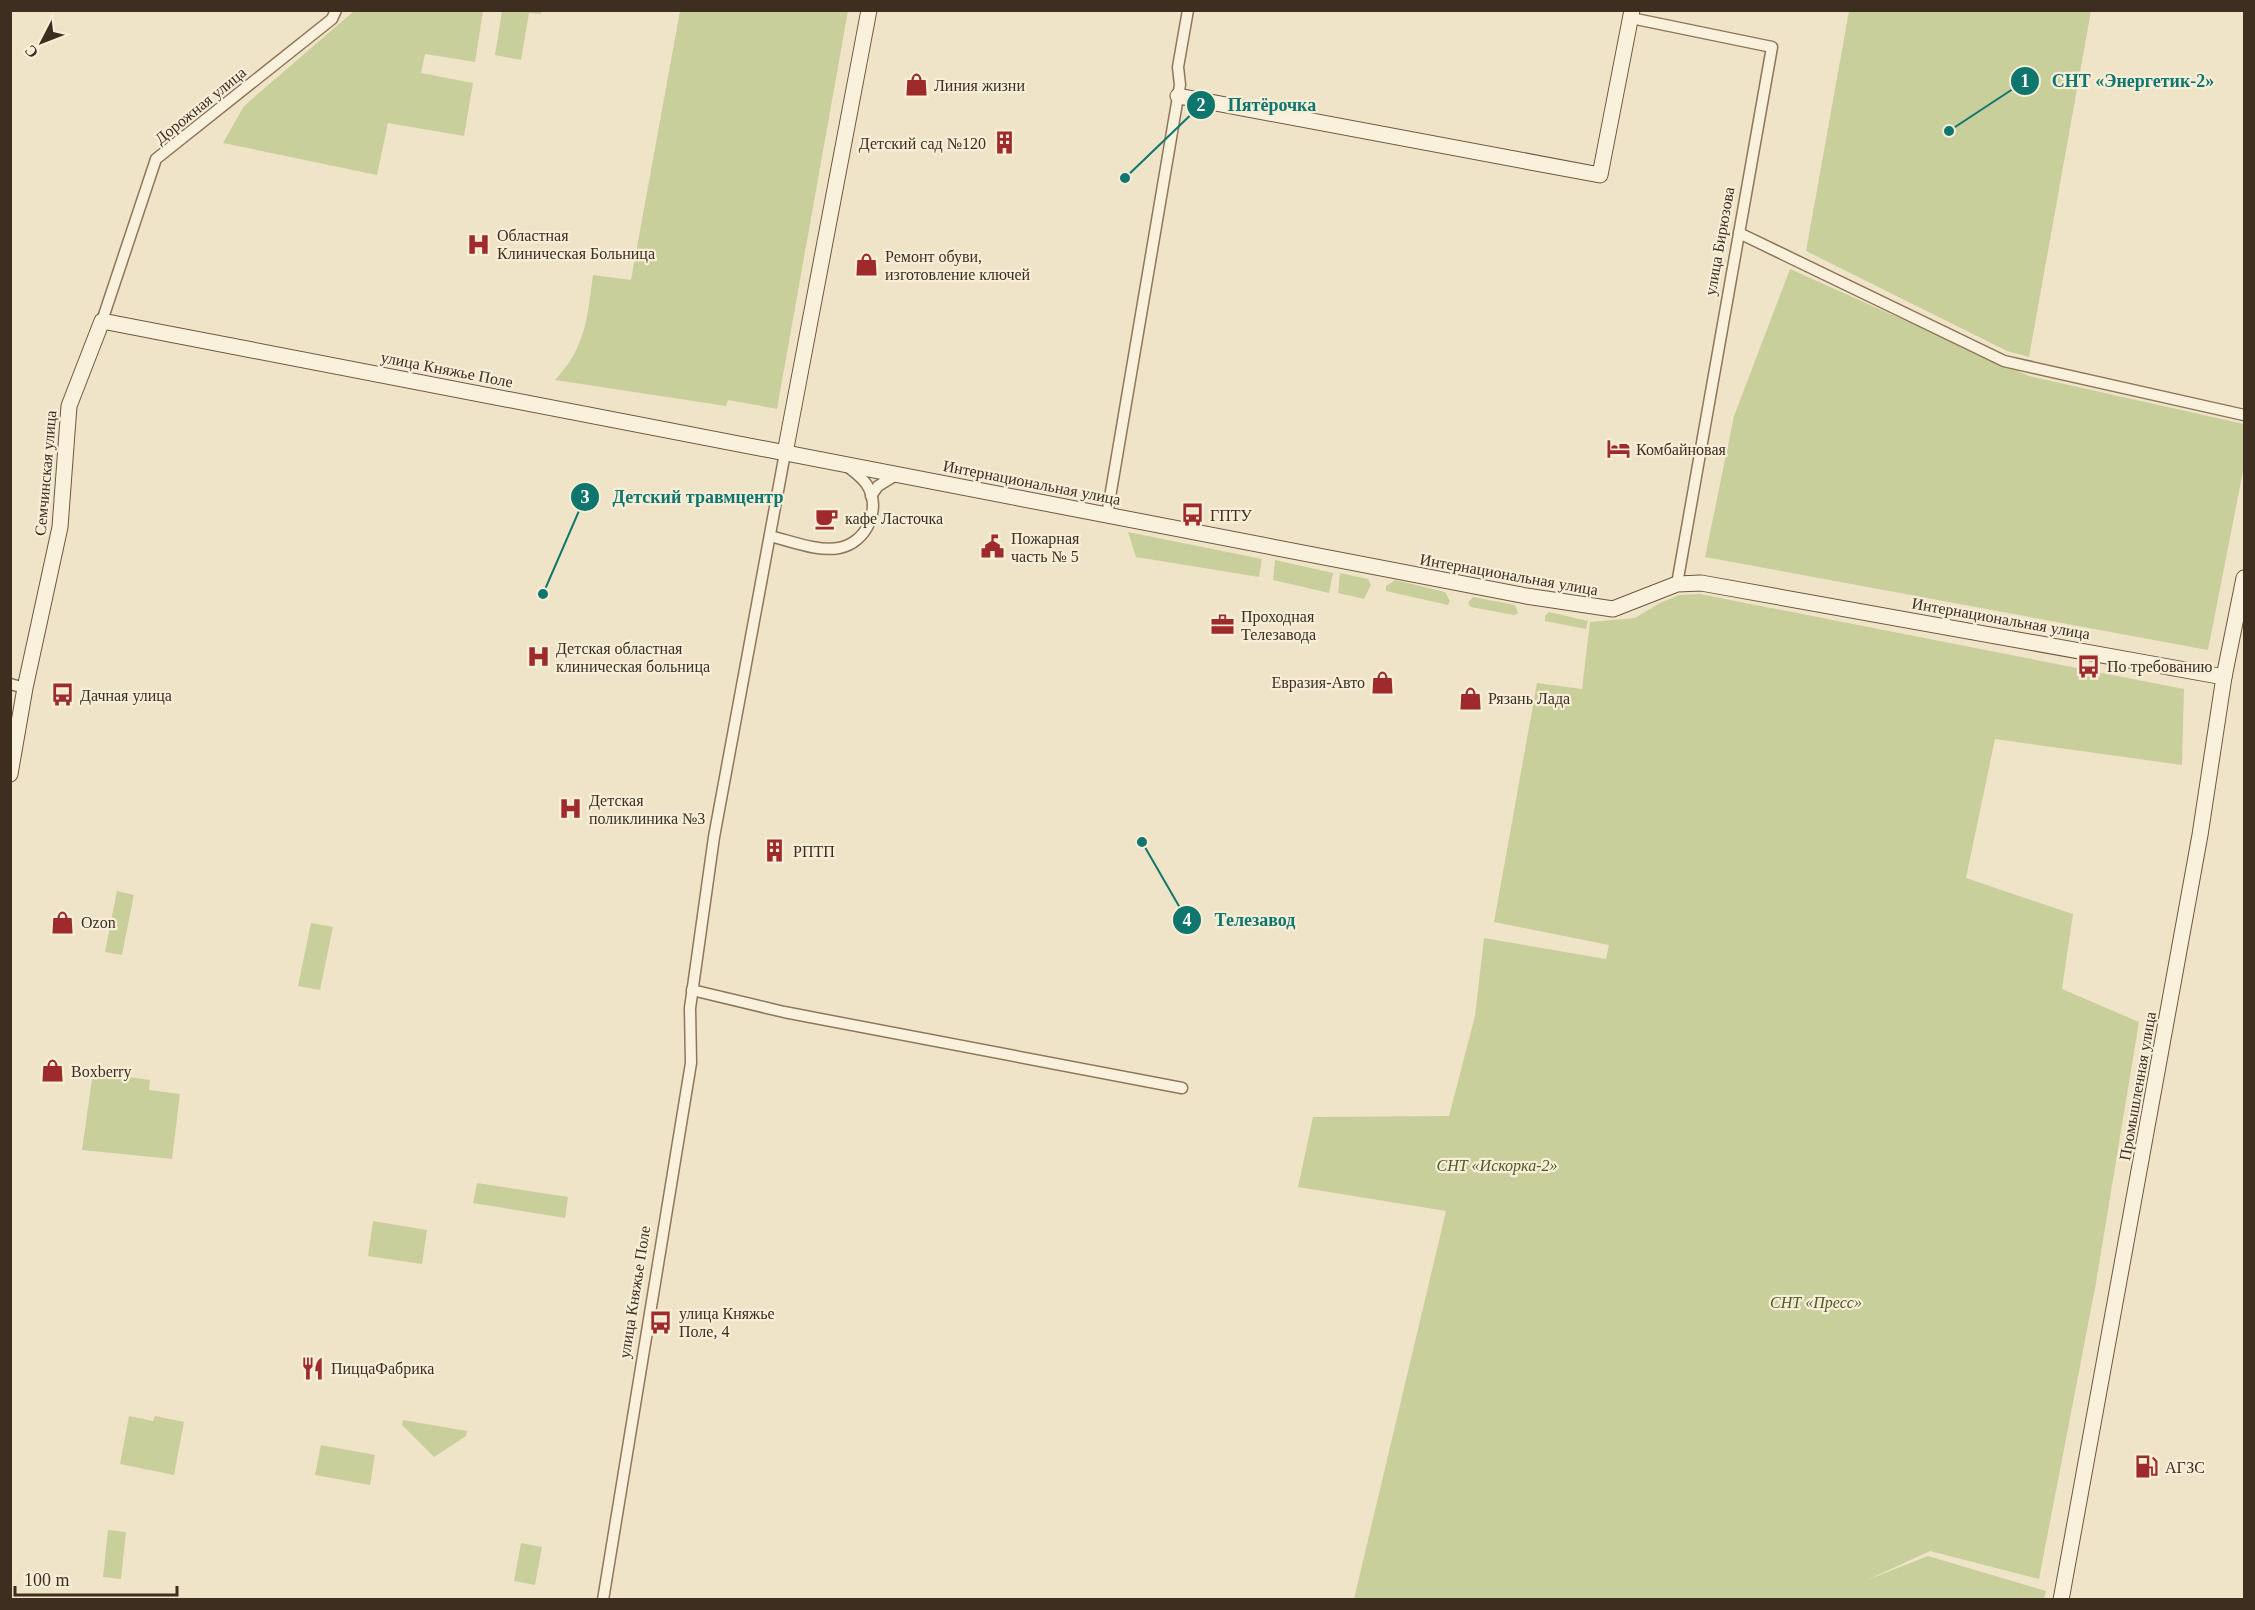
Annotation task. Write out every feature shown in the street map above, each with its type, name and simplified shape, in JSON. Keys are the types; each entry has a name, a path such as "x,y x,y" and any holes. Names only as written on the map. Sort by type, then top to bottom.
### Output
{"street":[{"name":"Дорожная улица","path":"102,321 156,159 332,19 336,10"},
{"path":"869,10 714,837 692,990 784,1012 1182,1088"},
{"path":"1107,515 1178,96 1178,67 1188,10"},
{"name":"улица Бирюзова","path":"1178,96 1600,175 1632,14 1772,47 1677,584"},
{"path":"1739,233 2004,362 2244,415"},
{"name":"улица Княжье Поле","path":"102,321 785,453"},
{"name":"Семчинская улица","path":"10,774 18,686 60,527 69,406 102,321"},
{"name":"Интернациональная улица","path":"785,453 1601,609 1624,606 1677,584 1701,583 2224,677"},
{"path":"770,536 816,547 838,548 847,546 868,527 873,516 871,496 861,478 846,465"},
{"path":"871,496 878,486 896,475"},
{"name":"Промышленная улица","path":"2061,1599 2200,835 2224,677 2244,578"},
{"name":"улица Княжье Поле","path":"603,1599 691,1063 692,990"}],"green space":[{"path":"354,11 483,11 475,62 425,54 421,73 473,83 464,136 388,123 377,175 223,143 244,106"},
{"path":"502,11 541,11 541,14 529,13 521,60 495,55"},
{"path":"680,11 848,11 777,409 728,400 726,406 555,380 579,344 587,318 593,275 631,280"},
{"path":"1849,11 2091,11 2029,357 2007,351 1806,251"},
{"path":"1790,269 2029,376 2244,424 2244,466 2208,650 1705,557 1734,416"},
{"path":"1128,532 1262,559 1259,577 1136,557"},
{"path":"1275,560 1333,573 1329,593 1273,580"},
{"path":"1340,573 1368,579 1371,585 1364,599 1338,593"},
{"path":"1395,580 1445,592 1450,601 1448,605 1386,591 1386,586"},
{"name":"СНТ «Пресс»","path":"1700,594 2184,689 2182,765 1995,739 1966,878 2073,914 2062,989 2139,1022 2096,1283 2039,1579 1930,1551 1867,1580 1928,1556 2046,1591 2044,1599 1354,1599 1446,1211 1298,1187 1313,1117 1449,1116 1475,1016 1484,938 1606,959 1609,945 1494,922 1537,683 1582,689 1590,622 1635,618 1679,595"},
{"path":"1473,597 1515,605 1518,613 1514,615 1471,607 1468,603"},
{"path":"1549,612 1588,621 1586,629 1545,621 1545,616"},
{"path":"117,891 134,895 122,955 105,952"},
{"path":"311,923 333,927 320,990 298,986"},
{"path":"93,1072 150,1080 149,1090 180,1094 172,1159 82,1150"},
{"path":"477,1183 568,1197 565,1218 473,1203"},
{"path":"373,1221 427,1230 422,1264 368,1256"},
{"path":"129,1416 153,1421 155,1416 184,1422 174,1475 120,1464"},
{"path":"403,1420 467,1431 466,1436 434,1457 402,1425"},
{"path":"321,1445 375,1455 370,1485 315,1475"},
{"path":"108,1530 126,1532 121,1579 103,1577"},
{"path":"521,1543 542,1547 535,1585 514,1581"}],"place":[{"name":"Линия жизни","path":"916,85"},
{"name":"СНТ «Энергетик-2»","path":"1949,131"},
{"name":"Детский сад №120","path":"1004,143"},
{"name":"Пятёрочка","path":"1125,178"},
{"name":"Областная Клиническая Больница","path":"479,244"},
{"name":"Ремонт обуви, изготовление ключей","path":"867,265"},
{"name":"Комбайновая","path":"1618,449"},
{"name":"ГПТУ","path":"1192,515"},
{"name":"кафе Ласточка","path":"827,518"},
{"name":"Пожарная часть № 5","path":"993,547"},
{"name":"Детский травмцентр","path":"543,594"},
{"name":"Проходная Телезавода","path":"1223,625"},
{"name":"Детская областная клиническая больница","path":"538,657"},
{"name":"По требованию","path":"2089,666"},
{"name":"Евразия-Авто","path":"1383,682"},
{"name":"Дачная улица","path":"62,695"},
{"name":"Рязань Лада","path":"1470,698"},
{"name":"Детская поликлиника №3","path":"571,809"},
{"name":"Телезавод","path":"1142,842"},
{"name":"РПТП","path":"775,851"},
{"name":"Ozon","path":"63,922"},
{"name":"Boxberry","path":"53,1071"},
{"name":"улица Княжье Поле, 4","path":"661,1322"},
{"name":"ПиццаФабрика","path":"313,1368"},
{"name":"АГЗС","path":"2147,1467"}],"park label":[{"name":"СНТ «Искорка-2»","path":"1497,1165"}]}
